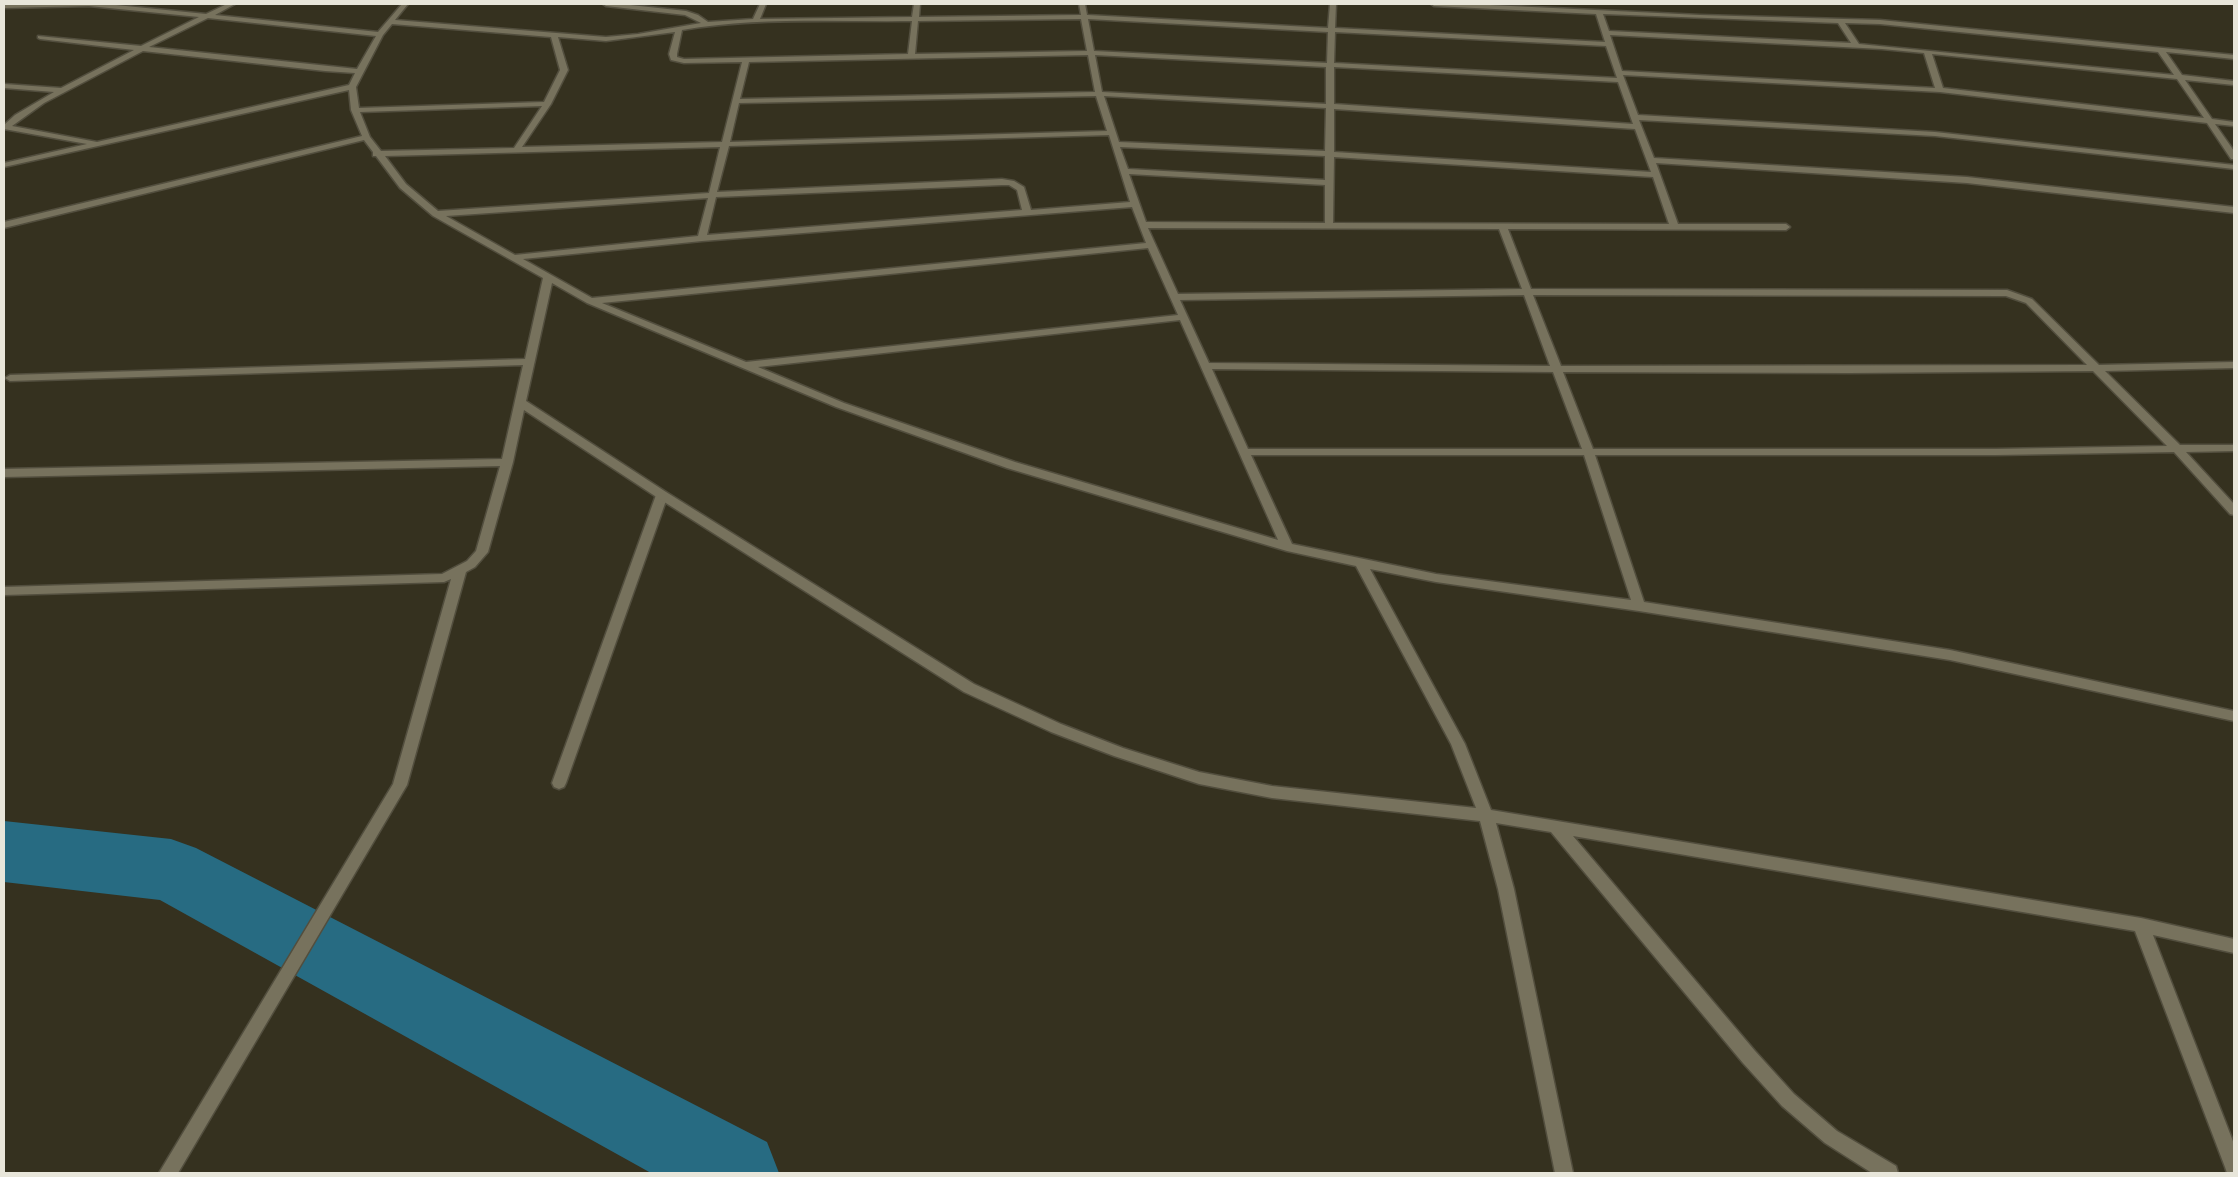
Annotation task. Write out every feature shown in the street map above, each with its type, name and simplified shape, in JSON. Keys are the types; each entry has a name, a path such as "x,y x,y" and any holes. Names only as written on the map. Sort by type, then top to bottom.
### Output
{"street":[{"path":"6,6 89,4 380,34"},
{"path":"101,144 6,127 15,119 62,90 232,4"},
{"path":"405,4 380,34 359,70 352,87 355,110 366,138 376,154 403,186 436,214 590,301 840,405 1011,465 1287,547 1436,578 1639,606 1950,655 2234,716"},
{"path":"606,4 686,13 696,16 706,24"},
{"path":"756,21 763,4"},
{"path":"910,56 917,4"},
{"path":"1082,4 1100,94 1142,226 1287,547"},
{"path":"1329,227 1330,65 1333,4"},
{"path":"1434,4 1700,18 1880,22 2234,57"},
{"path":"1599,12 1634,117 1675,227"},
{"path":"390,22 554,36 622,38 706,24 756,21 1084,17 1610,44"},
{"path":"1840,20 1856,45"},
{"path":"679,29 673,54 674,58 678,60 1092,53 1330,65 1940,90 2234,124"},
{"path":"1606,33 1856,45 2234,83"},
{"path":"516,150 547,104 564,70 554,36"},
{"path":"40,37 325,69 359,70"},
{"path":"2160,49 2234,157"},
{"path":"1927,51 1940,90"},
{"path":"702,238 746,60"},
{"path":"4,86 62,90"},
{"path":"4,166 352,87"},
{"path":"737,101 1100,94 1330,106 1638,127"},
{"path":"355,110 547,104"},
{"path":"1634,117 1912,132 2234,168"},
{"path":"376,154 1112,133"},
{"path":"4,225 366,138"},
{"path":"1116,144 1330,154 1656,175"},
{"path":"1650,160 1967,180 2234,210"},
{"path":"1124,171 1329,183"},
{"path":"436,214 713,195 1002,182 1011,183 1021,189 1027,212"},
{"path":"511,258 702,238 1135,204"},
{"path":"1142,226 1786,227"},
{"path":"1502,228 1588,451 1639,606"},
{"path":"590,301 1151,245"},
{"path":"4,591 444,578 460,571 471,564 482,552 507,462 548,278"},
{"path":"1174,297 1527,292 2007,294 2028,301 2177,449 2234,511"},
{"path":"745,366 1183,317"},
{"path":"10,378 530,362"},
{"path":"1205,366 1558,370 2097,369 2234,365"},
{"path":"520,403 662,495 969,688 1056,728 1119,752 1200,778 1272,792 1486,815 2141,925 2234,946"},
{"path":"1244,452 1996,452 2234,448"},
{"path":"4,473 507,462"},
{"path":"559,783 662,495"},
{"path":"1361,563 1458,744 1486,815 1506,889 1564,1173"},
{"path":"168,1173 400,785 460,571"},
{"path":"1556,827 1749,1057 1788,1100 1831,1137 1889,1173"},
{"path":"2141,925 2234,1167"}],"waterway":[{"path":"4,852 171,870 736,1173"}]}
